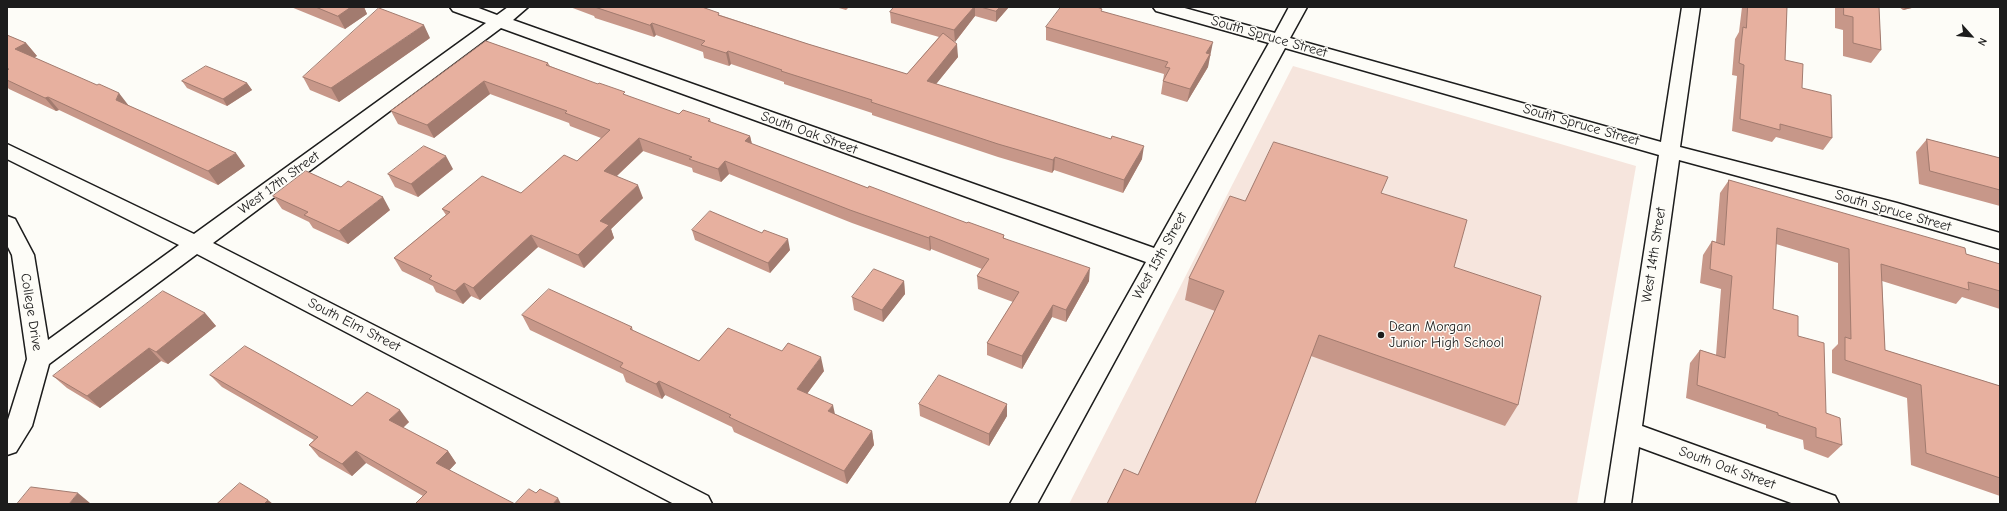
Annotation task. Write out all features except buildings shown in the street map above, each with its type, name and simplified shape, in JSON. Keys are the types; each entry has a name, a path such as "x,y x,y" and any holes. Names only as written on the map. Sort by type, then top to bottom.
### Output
{"street":[{"name":"South Oak Street","path":"459,7 1159,258"},
{"name":"West 17th Street","path":"39,359 519,7"},
{"name":"South Spruce Street","path":"1162,7 1670,151 1889,209 2000,241"},
{"name":"West 15th Street","path":"1023,504 1298,7"},
{"name":"West 14th Street","path":"1618,504 1691,7"},
{"name":"South Elm Street","path":"7,151 196,244 699,504"},
{"name":"College Drive","path":"7,224 23,255 39,359 19,426 7,444"},
{"name":"South Oak Street","path":"1628,432 1826,504"}],"shaded area":[{"name":"Dean Morgan Junior High School","path":"1293,66 1636,166 1577,504 1069,504"}],"place":[{"name":"Dean Morgan Junior High School","path":"1381,335"}]}
